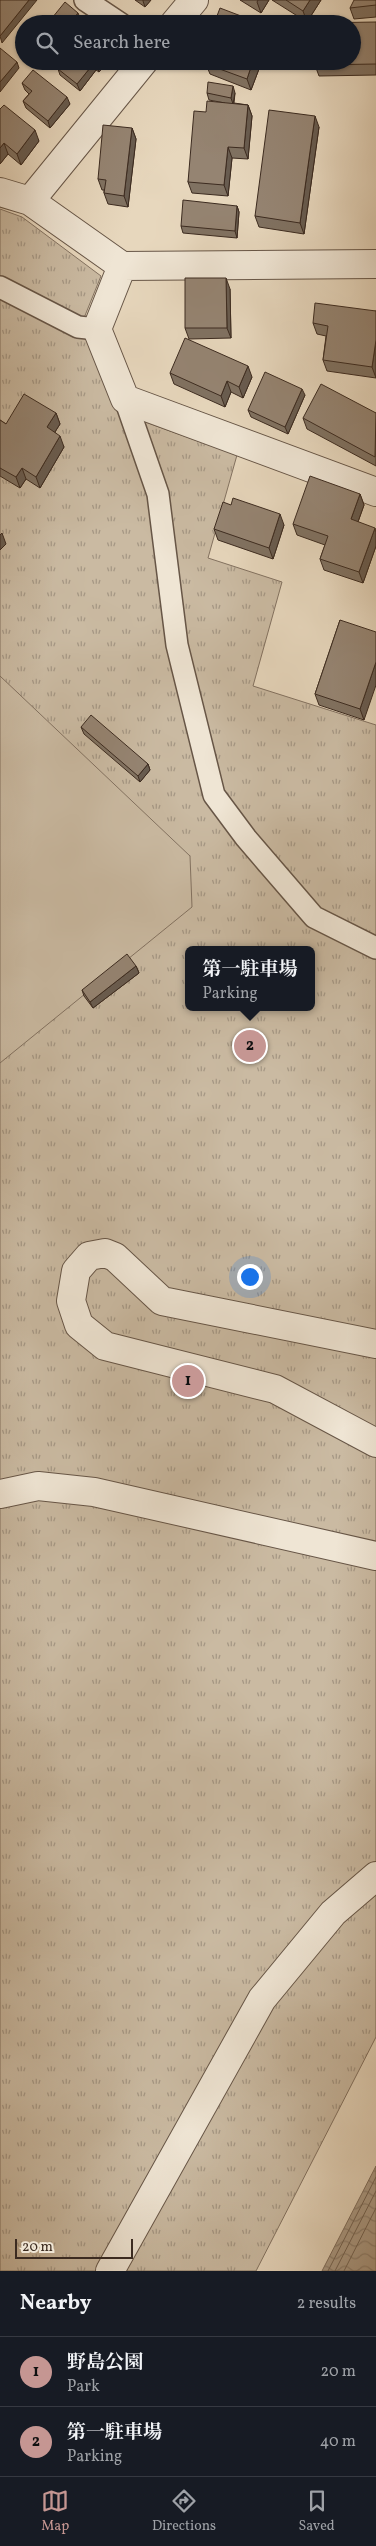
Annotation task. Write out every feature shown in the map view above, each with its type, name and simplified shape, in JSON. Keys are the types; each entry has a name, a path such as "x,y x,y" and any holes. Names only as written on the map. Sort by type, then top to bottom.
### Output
{"street":[{"path":"182,15 194,0"},
{"path":"30,201 137,70"},
{"path":"0,192 30,201 122,266 376,264"},
{"path":"122,266 98,329 124,399 376,492"},
{"path":"376,1344 162,1301 115,1257 105,1252 89,1256 76,1271 71,1301 79,1325 105,1346 275,1389 376,1443"},
{"path":"0,1494 38,1486 94,1492 376,1556"},
{"path":"110,2271 262,1999 333,1913 376,1876"}],"lane":[{"path":"85,0 108,15"},
{"path":"0,287 78,327 98,329"},
{"path":"124,399 158,494 177,645 214,794 246,838 314,917 376,948"}],"green space":[{"path":"0,209 22,217 101,276 84,318 120,413 237,455 208,558 282,582 253,686 376,725 376,2037 256,2271 0,2271"},
{"path":"0,676 190,856 192,907 0,1063"}],"water":[{"path":"376,2166 376,2271 322,2271"}],"building":[{"path":"0,0 29,0 15,15 0,36"},
{"path":"286,0 310,0 303,11"},
{"path":"354,0 376,0 376,5 350,8"},
{"path":"65,2 78,13 76,15 54,15"},
{"path":"220,8 238,15 217,15"},
{"path":"361,22 376,22 376,64 361,64"},
{"path":"0,48 15,60 15,64 0,82"},
{"path":"33,70 67,97 48,121 23,101 32,91 22,83"},
{"path":"59,70 88,70 77,84"},
{"path":"222,70 250,70 247,79"},
{"path":"208,82 233,86 231,98 207,93"},
{"path":"207,101 248,105 244,148 228,147 224,185 188,182 194,111 206,112"},
{"path":"4,105 35,130 17,154 4,143 0,148 0,109"},
{"path":"269,110 315,116 300,223 255,216"},
{"path":"103,125 132,128 124,196 104,193 106,180 98,179"},
{"path":"183,200 237,206 235,231 181,226"},
{"path":"185,278 226,278 227,328 185,328"},
{"path":"315,303 376,311 376,340 372,367 323,360 328,326 313,323"},
{"path":"185,338 248,366 239,387 227,381 221,396 170,373"},
{"path":"265,372 302,389 285,427 248,410"},
{"path":"321,384 376,413 375,457 303,418"},
{"path":"24,394 56,413 47,427 60,436 36,477 22,468 16,477 0,468 0,420 6,424"},
{"path":"310,476 360,494 351,519 375,528 359,572 320,559 328,536 293,524"},
{"path":"233,498 280,514 269,548 214,529 223,502 231,505"},
{"path":"340,620 376,632 376,662 360,709 315,694"},
{"path":"91,715 148,764 138,776 81,727"},
{"path":"127,954 136,966 90,1002 82,990"}],"place":[{"name":"第一駐車場","path":"250,1046"},
{"name":"野島公園","path":"188,1381"}]}
